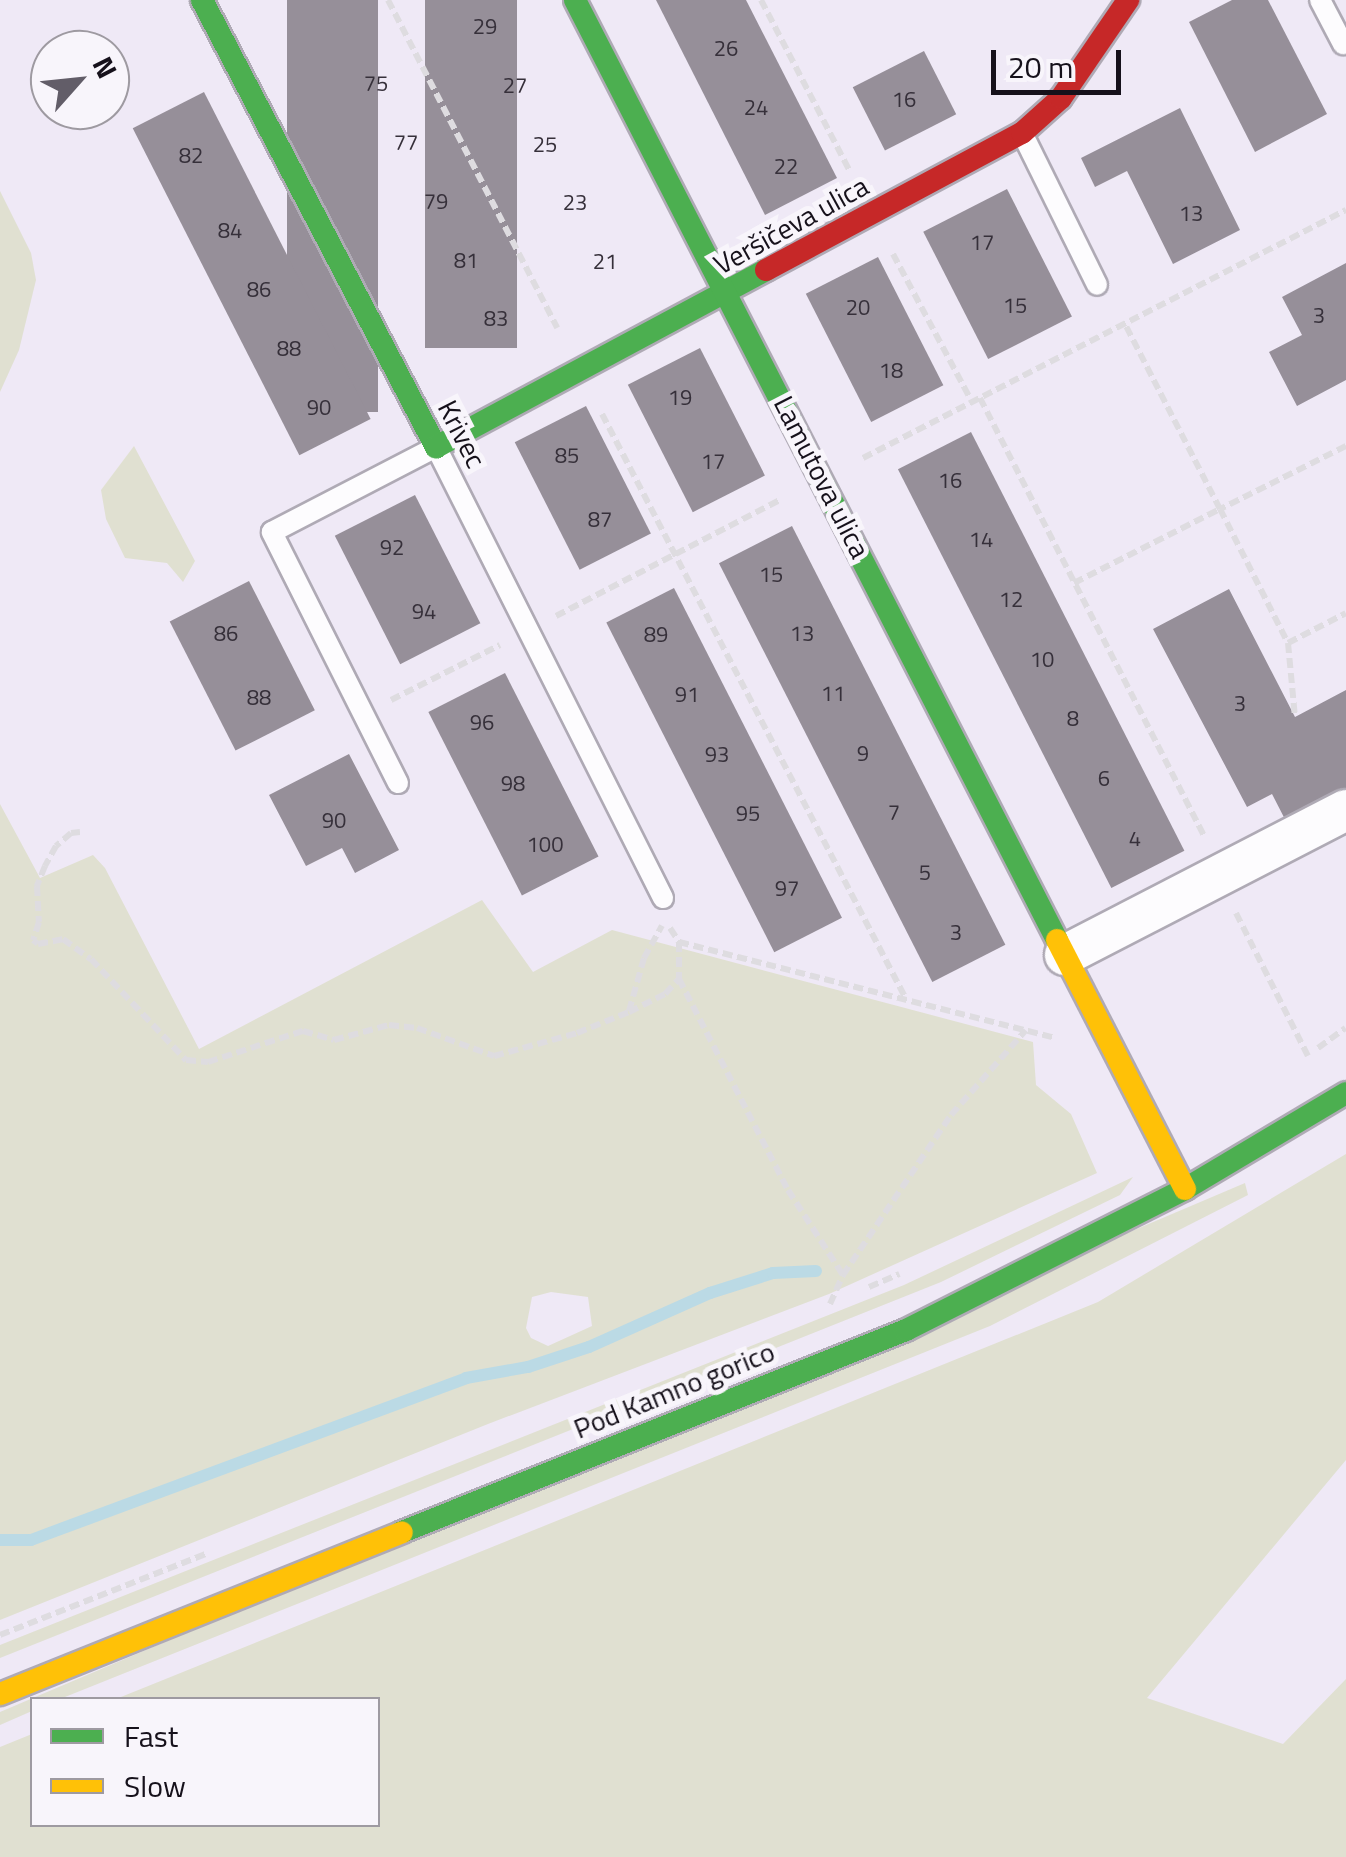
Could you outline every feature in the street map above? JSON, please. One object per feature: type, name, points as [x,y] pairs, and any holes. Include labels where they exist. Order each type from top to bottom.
[{"type":"street","name":"Krivec","points":[[202,0],[436,447]]},
{"type":"street","name":"Lamutova ulica","points":[[576,0],[1185,1189]]},
{"type":"street","name":"Veršičeva ulica","points":[[436,447],[728,294],[1022,133],[1061,98],[1128,0]]},
{"type":"street","points":[[1065,954],[1346,810]]},
{"type":"street","name":"Pod Kamno gorico","points":[[0,1694],[906,1330],[1185,1189],[1346,1093]]},
{"type":"lane","points":[[1320,0],[1343,44]]},
{"type":"lane","points":[[1022,133],[1097,286]]},
{"type":"lane","points":[[398,783],[272,532],[436,447]]},
{"type":"lane","name":"Krivec","points":[[436,447],[662,898]]},
{"type":"path","points":[[388,0],[906,999]]},
{"type":"path","points":[[1125,324],[1288,643],[1296,717]]},
{"type":"path","points":[[980,398],[1225,875],[1230,901],[1308,1056]]},
{"type":"path","points":[[1074,583],[1346,446]]},
{"type":"path","points":[[1288,643],[1346,613]]},
{"type":"path","points":[[80,832],[71,833],[56,846],[45,866],[37,886],[34,940],[38,944],[62,939],[90,959],[186,1060],[208,1062],[304,1032],[334,1040],[389,1024],[418,1028],[494,1056],[577,1033],[629,1012],[665,994],[679,980]]},
{"type":"path","points":[[662,898],[666,922],[678,942],[679,980],[788,1190],[843,1274]]},
{"type":"path","points":[[629,1012],[644,958],[666,922]]},
{"type":"path","points":[[678,942],[1115,1053]]},
{"type":"path","points":[[830,1304],[843,1274],[950,1115],[1026,1030]]},
{"type":"path","points":[[853,1294],[904,1272]]},
{"type":"path","points":[[814,1311],[842,1300]]},
{"type":"path","points":[[0,1635],[221,1548]]},
{"type":"shaded area","points":[[0,191],[31,253],[36,280],[19,350],[0,392]]},
{"type":"shaded area","points":[[134,446],[195,561],[183,582],[167,563],[125,558],[106,519],[101,490]]},
{"type":"shaded area","points":[[0,804],[40,878],[93,855],[105,868],[199,1049],[482,900],[533,972],[612,930],[1033,1042],[1036,1085],[1071,1114],[1097,1173],[829,1294],[488,1424],[0,1620]],"holes":[[[551,1292],[588,1297],[592,1326],[548,1346],[531,1338],[526,1328],[532,1297]]]},
{"type":"shaded area","points":[[1346,1154],[1346,1460],[1147,1698],[1283,1744],[1346,1679],[1346,1857],[0,1857],[0,1747],[30,1735],[30,1827],[380,1827],[380,1697],[121,1697],[1098,1302]]},
{"type":"shaded area","points":[[1133,1177],[1120,1195],[941,1282],[0,1658],[0,1645],[904,1285]]},
{"type":"shaded area","points":[[1245,1183],[1248,1195],[990,1326],[65,1697],[35,1697]]},
{"type":"shaded area","points":[[30,1699],[30,1712],[0,1725],[0,1712]]},
{"type":"building","points":[[287,0],[378,0],[378,412],[287,412]]},
{"type":"building","points":[[425,0],[517,0],[517,348],[425,348]]},
{"type":"building","points":[[656,0],[746,0],[837,178],[765,215]]},
{"type":"building","points":[[1232,0],[1268,0],[1327,114],[1255,152],[1189,22]]},
{"type":"building","points":[[924,51],[956,114],[885,151],[853,87]]},
{"type":"building","points":[[204,92],[371,419],[299,455],[133,128]]},
{"type":"building","points":[[1180,108],[1240,230],[1173,264],[1127,171],[1095,187],[1081,158]]},
{"type":"building","points":[[1007,189],[1072,316],[988,359],[923,232]]},
{"type":"building","points":[[878,257],[943,385],[871,422],[806,294]]},
{"type":"building","points":[[1346,263],[1346,380],[1297,406],[1269,352],[1302,335],[1282,297]]},
{"type":"building","points":[[700,348],[765,475],[693,512],[628,385]]},
{"type":"building","points":[[586,406],[651,533],[580,570],[515,442]]},
{"type":"building","points":[[971,432],[1184,851],[1111,888],[898,469]]},
{"type":"building","points":[[415,495],[480,623],[400,664],[335,536]]},
{"type":"building","points":[[792,526],[1005,945],[932,982],[719,563]]},
{"type":"building","points":[[249,581],[315,710],[236,751],[170,621]]},
{"type":"building","points":[[674,588],[842,918],[774,952],[606,623]]},
{"type":"building","points":[[1229,589],[1295,717],[1346,690],[1346,802],[1291,831],[1272,794],[1247,807],[1153,629]]},
{"type":"building","points":[[505,673],[599,857],[522,896],[428,712]]},
{"type":"building","points":[[349,754],[399,850],[355,873],[342,848],[306,866],[269,795]]},
{"type":"waterway","points":[[0,1540],[31,1540],[466,1378],[528,1367],[589,1347],[710,1293],[773,1273],[816,1271]]},
{"type":"traffic: fast","points":[[202,0],[436,447],[766,270]]},
{"type":"traffic: fast","points":[[575,0],[1057,940]]},
{"type":"traffic: fast","points":[[402,1532],[906,1330],[1185,1189],[1346,1093]]},
{"type":"traffic: slow","points":[[1057,940],[1185,1189]]},
{"type":"traffic: slow","points":[[0,1694],[402,1532]]},
{"type":"traffic: jam","points":[[766,270],[1022,133],[1061,98],[1128,0]]}]
